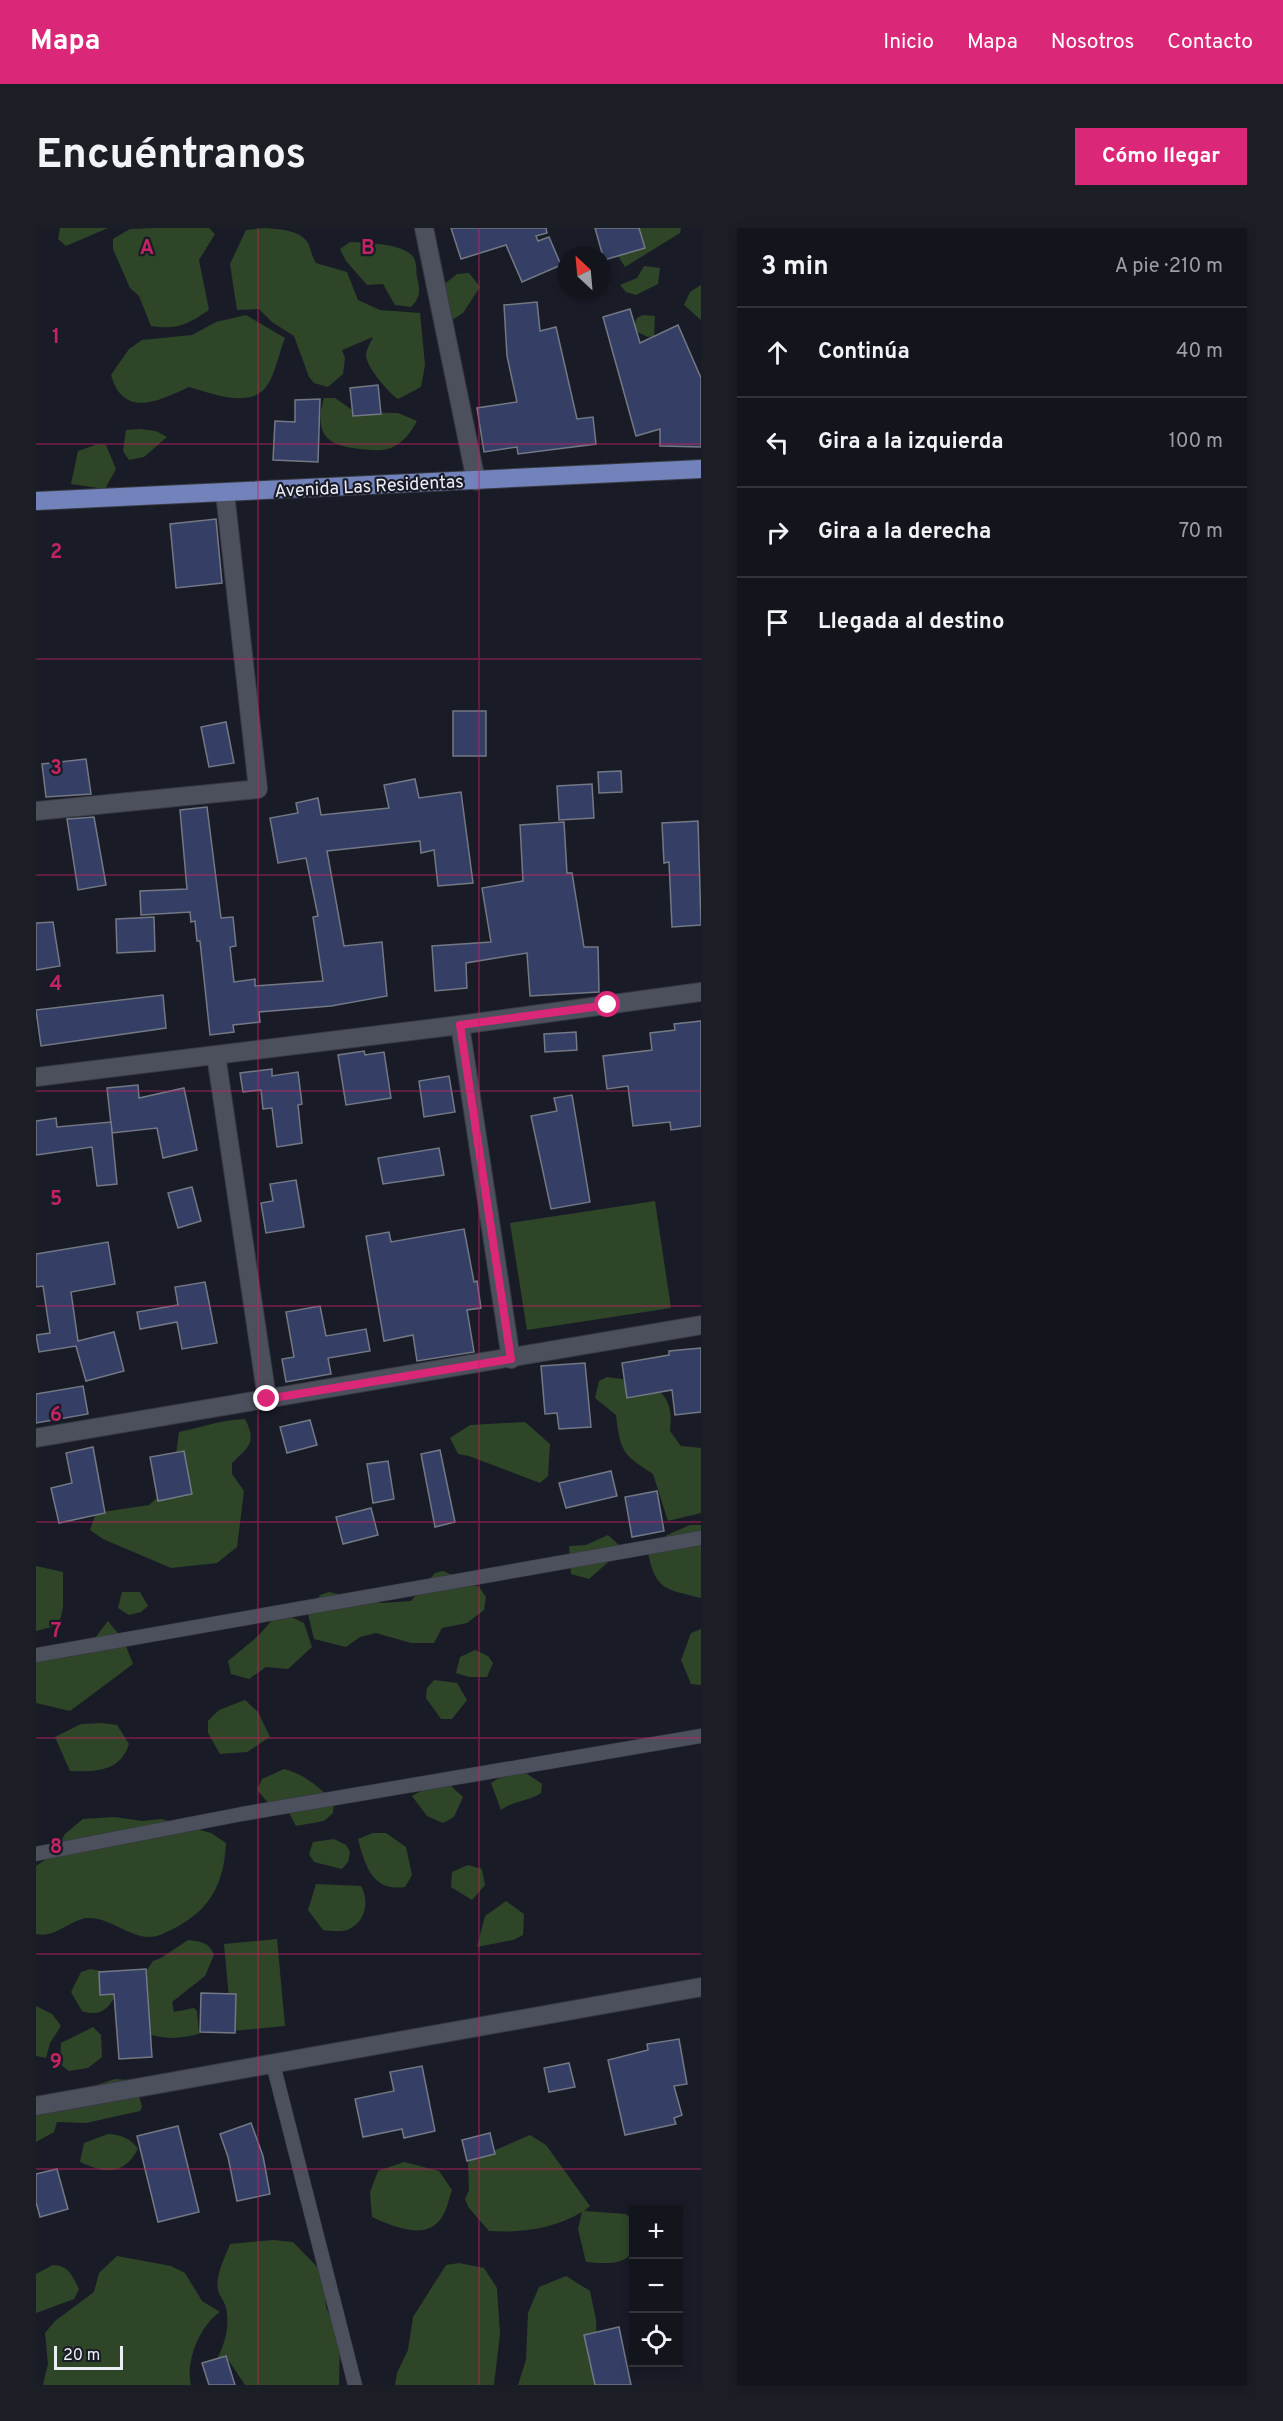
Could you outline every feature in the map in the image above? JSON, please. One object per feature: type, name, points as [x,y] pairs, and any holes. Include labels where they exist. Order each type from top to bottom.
[{"type":"main road","name":"Avenida Las Residentas","points":[[36,501],[701,469]]},
{"type":"street","points":[[424,228],[476,481]]},
{"type":"street","points":[[36,811],[258,789],[225,492]]},
{"type":"street","points":[[36,1077],[460,1025],[701,992]]},
{"type":"street","points":[[460,1025],[511,1359]]},
{"type":"street","points":[[216,1056],[267,1399]]},
{"type":"street","points":[[36,1438],[701,1325]]},
{"type":"street","points":[[36,2106],[701,1987]]},
{"type":"lane","points":[[36,1655],[701,1538]]},
{"type":"lane","points":[[36,1854],[242,1814],[701,1736]]},
{"type":"lane","points":[[273,2064],[355,2385]]},
{"type":"green space","points":[[60,228],[108,228],[66,246],[58,239]]},
{"type":"green space","points":[[209,228],[215,234],[199,260],[209,310],[175,327],[151,326],[139,296],[130,288],[113,249],[113,239],[130,229]]},
{"type":"green space","points":[[265,228],[290,231],[301,236],[309,245],[316,263],[347,272],[358,300],[380,310],[420,313],[425,365],[421,387],[398,399],[389,391],[374,373],[367,360],[366,353],[373,337],[342,350],[345,358],[343,374],[328,387],[314,383],[309,377],[294,336],[272,322],[259,309],[237,310],[230,264],[246,230]]},
{"type":"green space","points":[[633,228],[681,228],[680,233],[625,267],[613,248]]},
{"type":"green space","points":[[350,242],[402,249],[414,258],[419,293],[411,307],[395,305],[383,284],[367,285],[346,261],[340,249]]},
{"type":"green space","points":[[644,266],[660,268],[658,284],[636,295],[626,292],[620,285],[637,278]]},
{"type":"green space","points":[[469,273],[480,287],[463,313],[452,320],[445,313],[437,290],[457,274]]},
{"type":"green space","points":[[701,285],[701,320],[684,305],[690,292]]},
{"type":"green space","points":[[246,315],[285,338],[272,377],[259,394],[229,398],[189,387],[155,401],[144,403],[125,398],[117,389],[111,375],[129,349],[142,340],[192,335],[216,322]]},
{"type":"green space","points":[[643,315],[655,316],[654,336],[648,337],[633,330],[637,318]]},
{"type":"green space","points":[[324,398],[335,398],[355,412],[398,413],[417,421],[406,438],[388,449],[363,449],[338,445],[325,435],[322,428],[320,420]]},
{"type":"green space","points":[[126,430],[156,431],[167,437],[144,457],[129,460],[123,451]]},
{"type":"green space","points":[[98,444],[106,445],[116,469],[105,489],[71,484],[78,451]]},
{"type":"green space","points":[[655,1201],[671,1308],[527,1330],[510,1223]]},
{"type":"green space","points":[[607,1377],[633,1381],[655,1388],[668,1403],[671,1415],[670,1431],[681,1446],[701,1448],[701,1513],[668,1521],[653,1474],[635,1462],[625,1451],[619,1437],[616,1415],[595,1398],[599,1381]]},
{"type":"green space","points":[[245,1419],[251,1439],[247,1448],[232,1463],[232,1474],[244,1491],[237,1547],[217,1563],[171,1568],[103,1539],[90,1530],[96,1513],[149,1505],[172,1484],[179,1432],[219,1422]]},
{"type":"green space","points":[[525,1422],[550,1444],[548,1476],[540,1483],[458,1454],[450,1438],[470,1425]]},
{"type":"green space","points":[[690,1525],[701,1525],[701,1598],[671,1590],[659,1582],[648,1553],[667,1535]]},
{"type":"green space","points":[[608,1535],[623,1549],[589,1579],[571,1574],[569,1546],[586,1545]]},
{"type":"green space","points":[[36,1566],[63,1572],[63,1607],[59,1625],[36,1631]]},
{"type":"green space","points":[[443,1571],[479,1587],[486,1597],[484,1610],[467,1623],[442,1628],[434,1643],[411,1643],[376,1633],[360,1637],[346,1647],[314,1639],[308,1614],[320,1595],[329,1592],[382,1603],[411,1601],[435,1573]]},
{"type":"green space","points":[[122,1592],[140,1592],[148,1606],[141,1612],[129,1615],[118,1608]]},
{"type":"green space","points":[[285,1614],[304,1623],[312,1647],[288,1669],[266,1667],[249,1679],[231,1674],[228,1661],[258,1636],[274,1618]]},
{"type":"green space","points":[[108,1621],[124,1641],[133,1664],[70,1711],[36,1703],[36,1652],[40,1651],[53,1656],[73,1656],[87,1647]]},
{"type":"green space","points":[[701,1629],[701,1685],[691,1684],[681,1660],[691,1633]]},
{"type":"green space","points":[[475,1650],[488,1656],[493,1663],[487,1677],[469,1677],[456,1673],[460,1657]]},
{"type":"green space","points":[[434,1680],[457,1683],[467,1700],[452,1719],[441,1719],[426,1698],[427,1688]]},
{"type":"green space","points":[[245,1700],[258,1712],[270,1737],[247,1752],[220,1754],[208,1733],[208,1721],[219,1710]]},
{"type":"green space","points":[[81,1724],[117,1725],[129,1744],[125,1753],[120,1760],[106,1768],[70,1771],[55,1737]]},
{"type":"green space","points":[[284,1769],[305,1778],[323,1792],[334,1803],[333,1813],[324,1821],[296,1826],[288,1811],[270,1805],[257,1790],[262,1779]]},
{"type":"green space","points":[[510,1771],[526,1773],[542,1784],[541,1793],[501,1810],[491,1783]]},
{"type":"green space","points":[[450,1785],[463,1797],[454,1817],[443,1823],[427,1816],[412,1796],[428,1787]]},
{"type":"green space","points":[[114,1817],[143,1821],[161,1819],[211,1833],[226,1843],[222,1870],[213,1893],[198,1912],[187,1921],[156,1936],[141,1936],[104,1921],[88,1918],[50,1934],[36,1934],[36,1866],[54,1854],[65,1834],[83,1819]]},
{"type":"green space","points":[[373,1833],[386,1833],[406,1847],[412,1875],[405,1887],[394,1887],[377,1881],[367,1867],[358,1839]]},
{"type":"green space","points":[[334,1839],[346,1845],[350,1852],[348,1862],[342,1869],[314,1862],[309,1854],[313,1842]]},
{"type":"green space","points":[[468,1865],[482,1869],[485,1885],[472,1900],[451,1887],[452,1872]]},
{"type":"green space","points":[[316,1884],[361,1886],[365,1899],[364,1911],[353,1927],[344,1931],[323,1930],[308,1910]]},
{"type":"green space","points":[[506,1901],[524,1914],[523,1935],[513,1940],[477,1947],[485,1916]]},
{"type":"green space","points":[[277,1939],[285,2026],[232,2031],[224,1944]]},
{"type":"green space","points":[[188,1940],[204,1943],[210,1947],[214,1955],[205,1976],[172,2002],[174,2012],[194,2008],[197,2011],[199,2034],[171,2038],[144,2032],[143,1976],[153,1961]]},
{"type":"green space","points":[[90,1969],[106,1972],[119,1989],[109,2005],[101,2012],[82,2011],[71,1992],[81,1972]]},
{"type":"green space","points":[[36,2006],[52,2014],[61,2026],[50,2043],[46,2058],[36,2056]]},
{"type":"green space","points":[[93,2027],[101,2035],[102,2057],[88,2068],[69,2071],[60,2064],[61,2043]]},
{"type":"green space","points":[[115,2079],[128,2080],[136,2085],[142,2107],[140,2111],[86,2123],[57,2122],[54,2132],[36,2142],[36,2097],[75,2092]]},
{"type":"green space","points":[[108,2134],[125,2138],[138,2149],[126,2164],[112,2170],[105,2170],[80,2162],[84,2143]]},
{"type":"green space","points":[[530,2135],[546,2145],[590,2206],[584,2211],[626,2214],[629,2217],[629,2256],[613,2263],[586,2262],[578,2229],[582,2212],[537,2229],[489,2231],[469,2208],[465,2199],[469,2190],[468,2162]]},
{"type":"green space","points":[[404,2162],[439,2171],[452,2190],[442,2217],[436,2225],[428,2229],[399,2228],[372,2217],[370,2192],[378,2171]]},
{"type":"green space","points":[[273,2240],[293,2242],[325,2275],[326,2307],[340,2336],[339,2385],[245,2385],[225,2355],[217,2359],[227,2328],[227,2315],[217,2284],[230,2244]]},
{"type":"green space","points":[[117,2256],[171,2266],[185,2273],[202,2301],[220,2312],[200,2335],[192,2355],[191,2385],[43,2385],[48,2364],[45,2333],[55,2321],[94,2292],[99,2273]]},
{"type":"green space","points":[[459,2263],[484,2268],[497,2288],[500,2334],[494,2385],[395,2385],[397,2373],[408,2350],[413,2317],[446,2265]]},
{"type":"green space","points":[[53,2265],[66,2269],[79,2289],[74,2299],[36,2313],[36,2274]]},
{"type":"green space","points":[[566,2276],[590,2291],[596,2320],[597,2353],[609,2385],[518,2385],[526,2360],[528,2313],[539,2287]]},
{"type":"building","points":[[451,228],[546,228],[547,233],[536,236],[538,241],[549,237],[557,256],[557,267],[522,282],[506,245],[461,259]]},
{"type":"building","points":[[595,228],[639,228],[645,248],[611,258],[611,246],[600,246]]},
{"type":"building","points":[[537,302],[540,331],[556,327],[577,419],[593,417],[596,444],[518,454],[517,447],[484,452],[477,408],[517,402],[507,356],[504,305]]},
{"type":"building","points":[[630,309],[640,343],[678,325],[701,378],[701,447],[660,446],[660,429],[636,436],[603,317]]},
{"type":"building","points":[[378,385],[381,414],[353,416],[350,388]]},
{"type":"building","points":[[320,399],[318,462],[273,460],[275,421],[295,422],[295,400]]},
{"type":"building","points":[[216,519],[222,583],[176,588],[170,524]]},
{"type":"building","points":[[453,711],[486,711],[486,756],[453,756]]},
{"type":"building","points":[[226,722],[234,763],[209,767],[201,727]]},
{"type":"building","points":[[86,759],[91,794],[46,797],[42,764]]},
{"type":"building","points":[[621,771],[622,792],[599,793],[598,772]]},
{"type":"building","points":[[415,779],[419,798],[461,792],[473,883],[438,886],[434,850],[421,853],[420,841],[327,851],[344,946],[382,942],[387,996],[331,1006],[259,1012],[260,1022],[233,1025],[234,1032],[210,1035],[200,941],[197,941],[195,921],[191,922],[190,912],[141,915],[140,891],[187,889],[180,810],[207,807],[221,918],[233,917],[236,946],[230,947],[234,982],[255,979],[255,986],[323,981],[313,917],[318,916],[306,858],[278,863],[270,818],[298,813],[296,803],[318,798],[321,815],[389,808],[384,785]]},
{"type":"building","points":[[592,784],[594,818],[559,820],[557,786]]},
{"type":"building","points":[[94,817],[106,885],[78,890],[67,819]]},
{"type":"building","points":[[698,821],[701,925],[672,927],[669,862],[664,863],[662,823]]},
{"type":"building","points":[[564,822],[567,873],[572,873],[584,947],[598,947],[599,992],[530,996],[527,953],[466,963],[467,988],[435,991],[432,946],[491,942],[482,888],[523,881],[520,825]]},
{"type":"building","points":[[154,917],[155,951],[117,953],[116,919]]},
{"type":"building","points":[[53,922],[60,966],[36,970],[36,923]]},
{"type":"building","points":[[163,995],[166,1028],[41,1046],[36,1010]]},
{"type":"building","points":[[701,1021],[701,1126],[671,1130],[670,1122],[633,1126],[628,1086],[607,1089],[603,1056],[652,1050],[650,1033],[675,1030],[674,1024]]},
{"type":"building","points":[[576,1032],[577,1050],[545,1052],[544,1034]]},
{"type":"building","points":[[364,1051],[365,1055],[384,1052],[391,1098],[346,1105],[338,1055]]},
{"type":"building","points":[[272,1069],[272,1076],[298,1072],[302,1104],[298,1105],[302,1143],[277,1147],[272,1108],[263,1109],[261,1090],[243,1092],[240,1073]]},
{"type":"building","points":[[449,1076],[455,1112],[424,1117],[419,1081]]},
{"type":"building","points":[[138,1085],[139,1098],[184,1088],[197,1150],[163,1158],[157,1128],[112,1133],[107,1088]]},
{"type":"building","points":[[572,1095],[590,1202],[551,1209],[531,1116],[557,1111],[554,1098]]},
{"type":"building","points":[[56,1118],[57,1127],[111,1122],[117,1184],[97,1186],[92,1147],[36,1155],[36,1121]]},
{"type":"building","points":[[439,1148],[444,1175],[383,1184],[378,1158]]},
{"type":"building","points":[[296,1180],[304,1227],[266,1233],[261,1203],[273,1201],[270,1184]]},
{"type":"building","points":[[192,1187],[201,1221],[178,1228],[168,1193]]},
{"type":"building","points":[[464,1229],[481,1308],[467,1310],[474,1352],[417,1361],[413,1335],[384,1341],[366,1236],[389,1232],[391,1242]]},
{"type":"building","points":[[108,1242],[115,1284],[71,1292],[78,1341],[114,1332],[124,1371],[86,1381],[76,1346],[39,1352],[36,1335],[50,1333],[43,1286],[36,1287],[36,1254]]},
{"type":"building","points":[[205,1282],[217,1343],[182,1349],[177,1322],[140,1329],[137,1312],[178,1305],[175,1287]]},
{"type":"building","points":[[320,1306],[326,1336],[366,1329],[370,1351],[328,1358],[331,1374],[286,1382],[282,1359],[294,1357],[286,1312]]},
{"type":"building","points":[[701,1348],[701,1412],[675,1415],[672,1390],[627,1398],[622,1363],[669,1355],[669,1351]]},
{"type":"building","points":[[585,1363],[591,1427],[559,1429],[557,1413],[545,1414],[541,1366]]},
{"type":"building","points":[[83,1386],[88,1414],[36,1423],[36,1394]]},
{"type":"building","points":[[310,1420],[317,1445],[287,1453],[280,1427]]},
{"type":"building","points":[[93,1447],[105,1513],[59,1523],[51,1488],[72,1483],[66,1453]]},
{"type":"building","points":[[440,1450],[455,1522],[435,1527],[421,1454]]},
{"type":"building","points":[[184,1451],[192,1494],[158,1501],[150,1457]]},
{"type":"building","points":[[388,1461],[394,1499],[373,1503],[367,1464]]},
{"type":"building","points":[[611,1471],[617,1496],[566,1508],[559,1483]]},
{"type":"building","points":[[657,1491],[664,1531],[632,1537],[625,1497]]},
{"type":"building","points":[[371,1508],[378,1535],[343,1544],[336,1517]]},
{"type":"building","points":[[146,1969],[152,2057],[119,2059],[114,1994],[100,1995],[99,1972]]},
{"type":"building","points":[[201,1993],[236,1994],[235,2033],[200,2032]]},
{"type":"building","points":[[679,2039],[687,2084],[674,2086],[682,2115],[674,2118],[676,2124],[625,2135],[608,2060],[648,2050],[647,2044]]},
{"type":"building","points":[[569,2063],[575,2087],[549,2092],[544,2068]]},
{"type":"building","points":[[422,2066],[435,2131],[404,2138],[402,2129],[363,2137],[355,2099],[394,2091],[390,2072]]},
{"type":"building","points":[[251,2123],[263,2156],[270,2194],[237,2201],[228,2157],[220,2134]]},
{"type":"building","points":[[178,2126],[199,2212],[158,2222],[137,2136]]},
{"type":"building","points":[[490,2133],[495,2154],[467,2161],[462,2140]]},
{"type":"building","points":[[57,2169],[68,2209],[40,2217],[36,2202],[36,2174]]},
{"type":"building","points":[[619,2327],[631,2385],[595,2385],[584,2335]]},
{"type":"building","points":[[226,2356],[235,2385],[209,2385],[202,2363]]},
{"type":"route","points":[[267,1399],[511,1359],[460,1025],[608,1005]]}]
